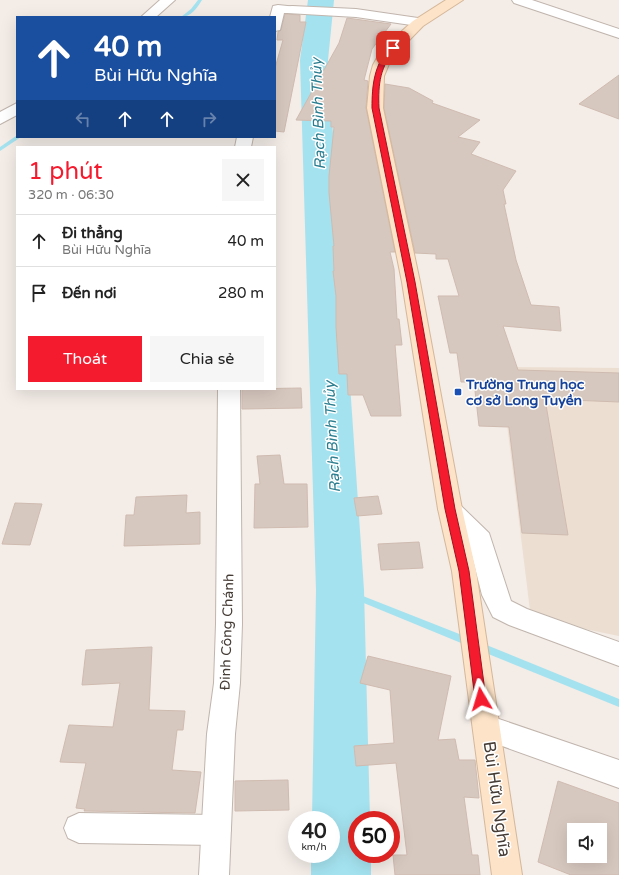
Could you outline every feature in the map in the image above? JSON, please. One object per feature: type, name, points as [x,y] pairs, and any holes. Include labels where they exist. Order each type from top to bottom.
[{"type":"main road","points":[[450,509],[411,282],[376,108],[375,90],[380,66],[386,56],[418,22],[456,0]]},
{"type":"main road","name":"Bùi Hữu Nghĩa","points":[[450,509],[464,571],[507,875]]},
{"type":"street","points":[[149,16],[168,0]]},
{"type":"street","points":[[519,0],[619,34]]},
{"type":"street","points":[[276,24],[283,6],[418,22]]},
{"type":"street","points":[[0,119],[16,109]]},
{"type":"street","name":"Đinh Công Chánh","points":[[214,875],[221,734],[227,683],[230,624],[229,390]]},
{"type":"street","points":[[450,509],[480,540],[495,595],[502,609],[518,618],[619,654]]},
{"type":"street","points":[[487,728],[619,774]]},
{"type":"street","points":[[78,828],[216,830]]},
{"type":"shaded area","points":[[500,367],[619,368],[619,636],[531,618]]},
{"type":"building","points":[[285,14],[300,15],[300,22],[306,22],[284,132],[276,131],[276,64],[283,40],[277,40],[278,32],[281,30]]},
{"type":"building","points":[[347,18],[391,24],[372,49],[364,80],[368,81],[366,108],[395,252],[390,252],[394,269],[397,319],[399,319],[402,345],[395,345],[401,416],[371,416],[363,395],[348,395],[347,374],[339,374],[336,296],[333,271],[334,246],[329,193],[329,176],[334,127],[331,127],[331,121],[296,120],[339,43]]},
{"type":"building","points":[[619,75],[619,119],[579,104]]},
{"type":"building","points":[[385,84],[409,88],[433,101],[432,103],[480,120],[458,137],[480,142],[471,154],[516,171],[503,190],[506,204],[504,204],[516,260],[531,305],[559,307],[561,331],[503,326],[518,370],[619,373],[619,402],[545,399],[568,535],[522,533],[509,427],[479,426],[474,382],[461,382],[457,353],[450,353],[438,296],[459,296],[448,259],[436,259],[436,254],[415,253],[384,108]]},
{"type":"building","points":[[276,388],[301,388],[302,408],[242,409],[242,390],[276,390]]},
{"type":"building","points":[[280,455],[284,484],[307,484],[308,527],[254,528],[255,484],[260,484],[257,456]]},
{"type":"building","points":[[187,495],[186,513],[200,512],[200,544],[124,546],[126,515],[134,515],[136,497]]},
{"type":"building","points":[[378,496],[382,514],[357,516],[354,498]]},
{"type":"building","points":[[15,503],[42,504],[30,545],[2,544]]},
{"type":"building","points":[[419,542],[423,568],[381,570],[378,544]]},
{"type":"building","points":[[152,647],[149,710],[185,711],[183,730],[177,730],[172,770],[201,772],[195,813],[84,811],[85,809],[76,808],[86,763],[60,762],[69,725],[113,727],[120,683],[82,685],[86,650]]},
{"type":"building","points":[[368,656],[451,676],[438,740],[455,739],[459,760],[475,760],[479,798],[464,797],[472,855],[478,855],[480,875],[395,875],[394,863],[400,863],[400,855],[407,855],[396,763],[356,766],[354,746],[394,743],[390,690],[360,683]]},
{"type":"building","points":[[288,780],[289,810],[235,811],[235,781]]},
{"type":"building","points":[[558,781],[619,803],[619,875],[571,875],[538,862]]},
{"type":"waterway","points":[[184,16],[193,10],[200,0]]},
{"type":"waterway","name":"Rạch Bình Thủy","points":[[321,0],[314,60],[340,590],[341,875]]},
{"type":"waterway","points":[[0,149],[16,138]]},
{"type":"waterway","points":[[340,590],[469,642]]},
{"type":"waterway","points":[[479,646],[619,703]]},
{"type":"place","name":"Trường Trung học cơ sở Long Tuyền","points":[[458,392]]},
{"type":"route","points":[[393,48],[380,66],[375,90],[376,108],[411,282],[450,509],[464,571],[481,699]]}]
